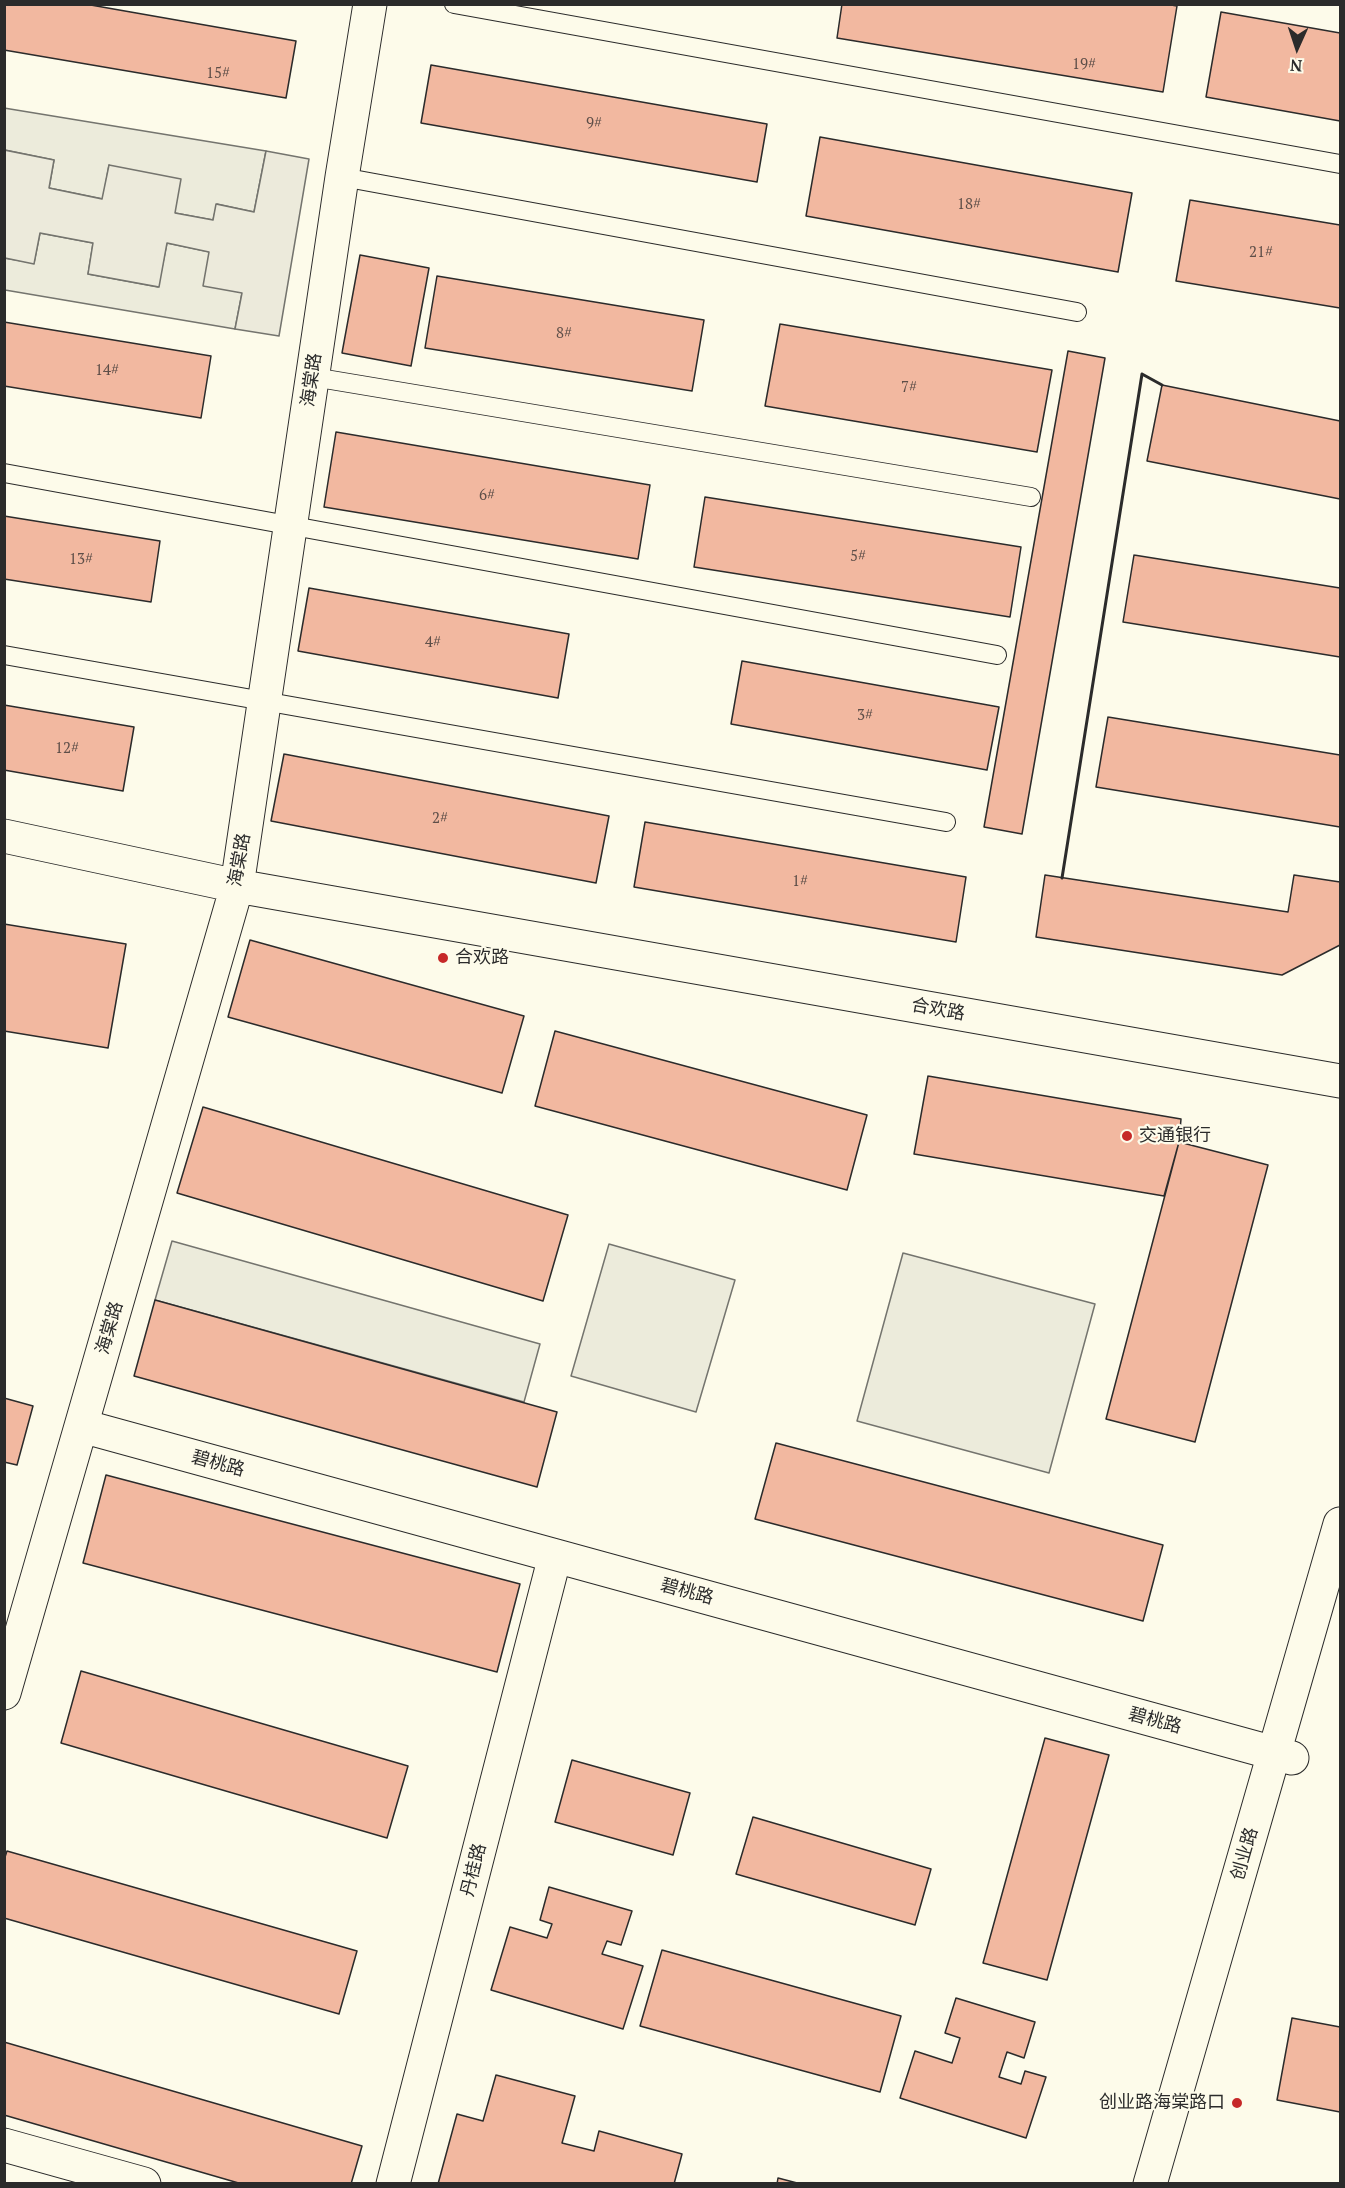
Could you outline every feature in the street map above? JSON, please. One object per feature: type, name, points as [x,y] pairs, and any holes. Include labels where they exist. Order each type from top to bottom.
[{"type":"street","name":"海棠路","points":[[4,1693],[237,886],[342,177],[370,4]]},
{"type":"street","name":"合欢路","points":[[4,836],[237,886],[1341,1082]]},
{"type":"street","name":"碧桃路","points":[[82,1426],[1283,1756]]},
{"type":"street","name":"创业路","points":[[1170,2184],[1283,1756],[1341,1524]]},
{"type":"street","name":"丹桂路","points":[[393,2184],[555,1556]]},
{"type":"street","name":"创业路","points":[[1150,2184],[1283,1756],[1341,1593]]},
{"type":"street","points":[[4,2145],[144,2184]]},
{"type":"lane","points":[[454,4],[1341,164]]},
{"type":"lane","points":[[342,177],[1077,312]]},
{"type":"lane","points":[[312,377],[1031,498]]},
{"type":"lane","points":[[4,473],[997,655]]},
{"type":"lane","points":[[4,655],[946,822]]},
{"type":"shaded area","points":[[4,108],[266,151],[254,212],[217,204],[213,220],[175,213],[109,165],[103,199],[49,188],[54,160],[5,150]]},
{"type":"shaded area","points":[[4,150],[54,160],[49,188],[102,199],[109,165],[181,179],[175,213],[213,220],[216,204],[254,212],[266,151],[309,159],[279,336],[235,329],[242,293],[203,286],[209,252],[167,243],[159,287],[88,274],[93,243],[40,233],[34,264],[5,258]]},
{"type":"shaded area","points":[[40,233],[93,243],[88,274],[158,287],[167,243],[210,252],[242,293],[235,329],[5,290],[4,258],[34,263]]},
{"type":"shaded area","points":[[172,1241],[540,1344],[524,1402],[155,1300]]},
{"type":"shaded area","points":[[609,1244],[735,1280],[696,1412],[571,1376]]},
{"type":"shaded area","points":[[903,1253],[1095,1304],[1049,1473],[857,1421]]},
{"type":"building","points":[[4,4],[85,4],[296,41],[286,98],[4,50]]},
{"type":"building","points":[[842,4],[1165,4],[1177,6],[1163,92],[837,38]]},
{"type":"building","points":[[1221,12],[1340,33],[1340,121],[1206,97]]},
{"type":"building","points":[[431,65],[767,124],[757,182],[421,123]]},
{"type":"building","points":[[820,137],[1132,193],[1118,272],[806,216]]},
{"type":"building","points":[[1190,200],[1340,225],[1340,308],[1176,281]]},
{"type":"building","points":[[360,255],[429,268],[411,366],[342,353]]},
{"type":"building","points":[[437,276],[704,320],[692,391],[425,348]]},
{"type":"building","points":[[4,322],[211,356],[201,418],[4,386]]},
{"type":"building","points":[[780,324],[1052,370],[1037,452],[765,406]]},
{"type":"building","points":[[1068,351],[1105,358],[1022,834],[984,827]]},
{"type":"building","points":[[1162,385],[1340,421],[1340,499],[1147,461]]},
{"type":"building","points":[[336,432],[650,485],[638,559],[324,507]]},
{"type":"building","points":[[705,497],[1021,547],[1010,617],[694,567]]},
{"type":"building","points":[[4,516],[160,541],[151,602],[4,579]]},
{"type":"building","points":[[1134,555],[1340,588],[1340,657],[1123,622]]},
{"type":"building","points":[[309,588],[569,634],[558,698],[298,651]]},
{"type":"building","points":[[742,661],[999,707],[987,770],[731,724]]},
{"type":"building","points":[[4,705],[134,727],[123,791],[4,770]]},
{"type":"building","points":[[1108,717],[1340,755],[1340,827],[1096,787]]},
{"type":"building","points":[[284,754],[609,816],[596,883],[271,821]]},
{"type":"building","points":[[645,822],[966,877],[956,942],[634,887]]},
{"type":"building","points":[[1045,875],[1288,912],[1294,875],[1340,882],[1340,945],[1282,975],[1036,937]]},
{"type":"building","points":[[4,924],[126,944],[108,1048],[4,1031]]},
{"type":"building","points":[[250,940],[524,1016],[502,1093],[228,1017]]},
{"type":"building","points":[[555,1031],[867,1115],[847,1190],[535,1106]]},
{"type":"building","points":[[928,1076],[1181,1119],[1179,1142],[1164,1196],[914,1154]]},
{"type":"building","points":[[203,1107],[568,1215],[543,1301],[177,1193]]},
{"type":"building","points":[[1179,1142],[1268,1165],[1195,1442],[1106,1419]]},
{"type":"building","points":[[155,1300],[557,1412],[537,1487],[134,1376]]},
{"type":"building","points":[[4,1398],[33,1406],[17,1465],[4,1462]]},
{"type":"building","points":[[776,1443],[1163,1545],[1143,1621],[755,1519]]},
{"type":"building","points":[[106,1475],[520,1584],[497,1672],[83,1563]]},
{"type":"building","points":[[81,1671],[408,1766],[387,1838],[61,1743]]},
{"type":"building","points":[[1045,1738],[1109,1755],[1047,1980],[983,1963]]},
{"type":"building","points":[[572,1760],[690,1793],[673,1855],[555,1822]]},
{"type":"building","points":[[753,1817],[931,1869],[915,1925],[736,1874]]},
{"type":"building","points":[[7,1851],[357,1951],[339,2014],[4,1918],[4,1860]]},
{"type":"building","points":[[549,1887],[632,1911],[621,1945],[607,1941],[602,1954],[643,1966],[623,2029],[491,1990],[510,1927],[547,1938],[552,1924],[540,1920]]},
{"type":"building","points":[[662,1950],[901,2016],[880,2092],[640,2026]]},
{"type":"building","points":[[956,1998],[1035,2022],[1024,2058],[1007,2052],[999,2077],[1021,2084],[1025,2071],[1046,2077],[1026,2138],[900,2098],[915,2051],[952,2063],[960,2038],[945,2033]]},
{"type":"building","points":[[1292,2018],[1340,2027],[1340,2112],[1277,2100]]},
{"type":"building","points":[[4,2042],[362,2146],[351,2184],[242,2184],[4,2115]]},
{"type":"building","points":[[496,2075],[575,2096],[562,2143],[594,2151],[599,2131],[682,2154],[674,2184],[438,2184],[457,2114],[483,2121]]},
{"type":"building","points":[[778,2178],[801,2184],[777,2184]]},
{"type":"wall","points":[[1062,878],[1142,374],[1162,385]]},
{"type":"place","name":"合欢路","points":[[443,958]]},
{"type":"place","name":"交通银行","points":[[1127,1136]]},
{"type":"place","name":"创业路海棠路口","points":[[1237,2103]]}]
